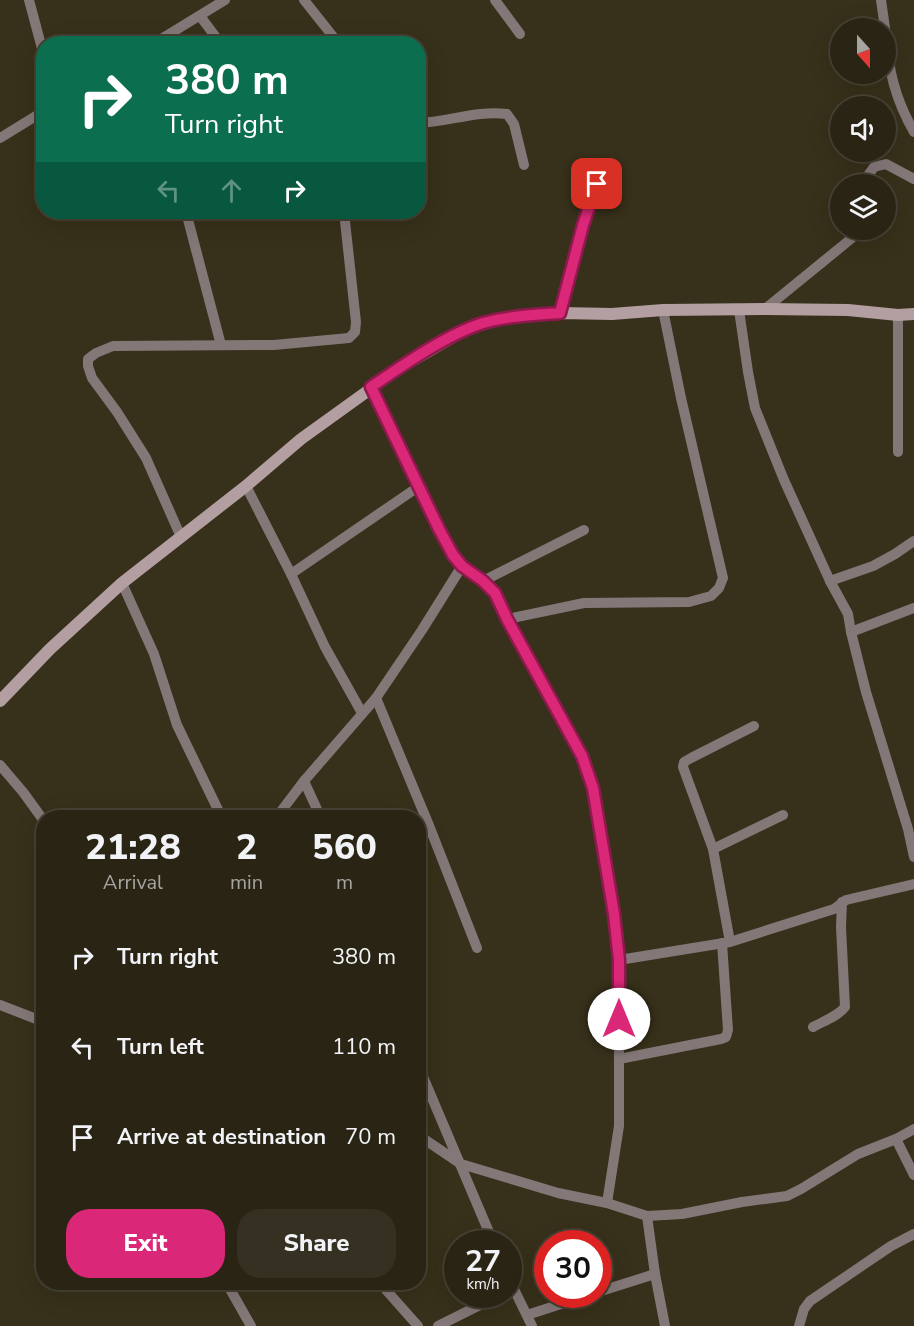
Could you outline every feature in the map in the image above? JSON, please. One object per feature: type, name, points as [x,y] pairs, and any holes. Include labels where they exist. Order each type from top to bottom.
[{"type":"street","points":[[29,0],[39,36]]},
{"type":"street","points":[[166,36],[225,0]]},
{"type":"street","points":[[304,0],[333,36]]},
{"type":"street","points":[[495,0],[520,34]]},
{"type":"street","points":[[881,0],[884,18]]},
{"type":"street","points":[[200,16],[215,36]]},
{"type":"street","points":[[894,84],[914,132]]},
{"type":"street","points":[[426,123],[468,115],[507,114],[514,124],[524,165]]},
{"type":"street","points":[[0,138],[36,116]]},
{"type":"street","points":[[560,313],[583,225],[603,164]]},
{"type":"street","points":[[869,174],[874,167],[886,164],[914,179]]},
{"type":"street","points":[[188,219],[221,345]]},
{"type":"street","points":[[182,537],[147,458],[92,378],[88,359],[113,346],[274,345],[349,338],[355,332],[356,322],[345,219]]},
{"type":"street","points":[[765,309],[850,240]]},
{"type":"street","points":[[0,700],[50,649],[122,583],[246,486],[301,439],[401,367],[465,330],[501,319],[560,313],[612,314],[663,310],[765,309],[914,314]]},
{"type":"street","points":[[507,619],[584,603],[689,602],[711,596],[719,588],[723,578],[663,310]]},
{"type":"street","points":[[739,310],[755,408],[784,480],[830,581],[848,614],[866,692],[911,829],[914,857]]},
{"type":"street","points":[[898,315],[898,452]]},
{"type":"street","points":[[371,387],[453,555],[462,566],[495,593],[582,756],[588,772],[614,914],[619,960],[619,1126],[607,1203]]},
{"type":"street","points":[[246,486],[325,647],[362,713]]},
{"type":"street","points":[[291,574],[418,487]]},
{"type":"street","points":[[483,581],[584,530]]},
{"type":"street","points":[[830,581],[873,566],[914,541]]},
{"type":"street","points":[[282,810],[304,781],[376,698],[462,566]]},
{"type":"street","points":[[122,583],[153,654],[177,725],[218,810]]},
{"type":"street","points":[[851,632],[914,608]]},
{"type":"street","points":[[376,698],[423,810]]},
{"type":"street","points":[[619,1059],[721,1040],[726,1037],[728,1030],[726,943],[712,849],[683,767],[684,762],[754,726]]},
{"type":"street","points":[[0,765],[36,811]]},
{"type":"street","points":[[304,781],[317,810]]},
{"type":"street","points":[[712,849],[783,815]]},
{"type":"street","points":[[426,818],[477,948]]},
{"type":"street","points":[[619,960],[726,943],[834,909],[846,900],[914,884]]},
{"type":"street","points":[[813,1027],[838,1014],[845,1007],[842,902]]},
{"type":"street","points":[[0,1005],[36,1019]]},
{"type":"street","points":[[426,1083],[488,1230]]},
{"type":"street","points":[[426,1140],[461,1164],[558,1194],[607,1203],[647,1216],[682,1214],[787,1196],[858,1154],[914,1129]]},
{"type":"street","points":[[896,1139],[914,1175]]},
{"type":"street","points":[[647,1216],[665,1326]]},
{"type":"street","points":[[799,1326],[804,1309],[810,1301],[891,1246],[914,1234]]},
{"type":"street","points":[[612,1288],[655,1274]]},
{"type":"street","points":[[231,1290],[251,1326]]},
{"type":"street","points":[[386,1290],[418,1326]]},
{"type":"street","points":[[522,1306],[532,1326]]},
{"type":"street","points":[[438,1326],[474,1308]]},
{"type":"street","points":[[528,1315],[549,1308]]},
{"type":"route","points":[[597,184],[583,225],[560,313],[501,319],[465,330],[371,387],[453,555],[462,566],[495,593],[582,756],[593,788],[614,914],[619,960],[619,1019]]}]
